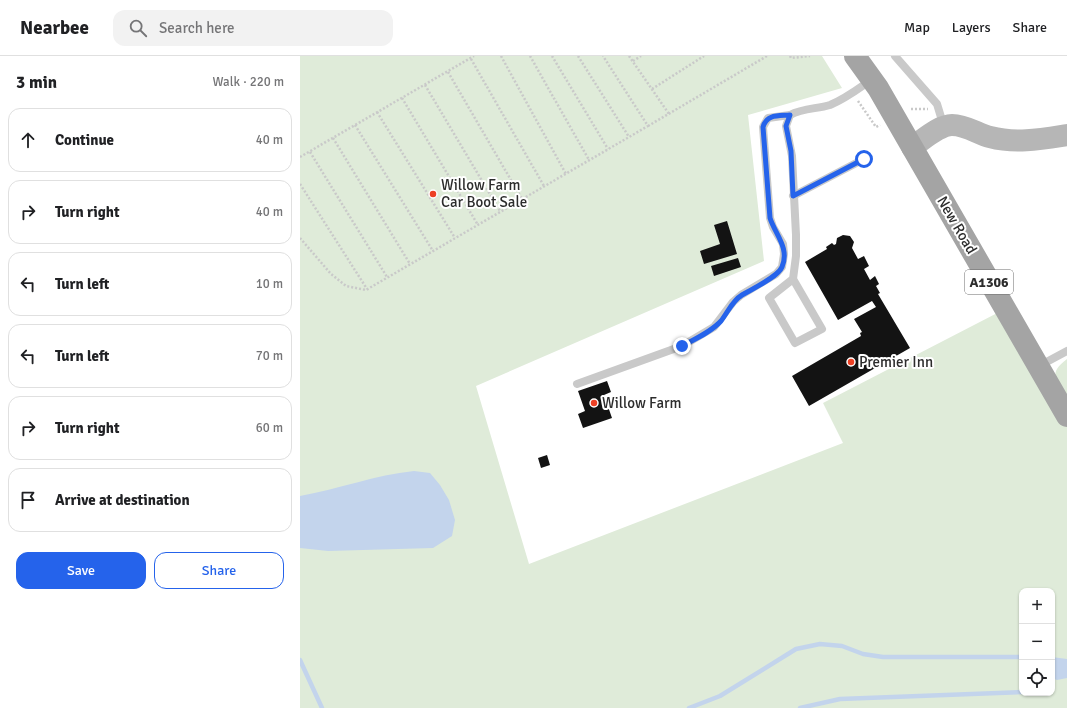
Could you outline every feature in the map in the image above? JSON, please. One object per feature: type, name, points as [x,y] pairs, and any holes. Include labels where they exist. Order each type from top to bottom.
[{"type":"main road","name":"New Road","points":[[855,56],[872,80],[912,147],[1067,416]]},
{"type":"main road","points":[[912,147],[941,118],[952,125],[963,127],[989,137],[1010,141],[1067,135]]},
{"type":"lane","points":[[895,56],[937,104],[941,118]]},
{"type":"lane","points":[[577,384],[682,346],[701,336],[718,324],[733,302],[741,295],[776,274],[782,267],[784,254],[783,244],[773,228],[770,218],[763,127],[768,118],[790,115],[799,111],[830,105],[853,93],[872,80]]},
{"type":"lane","points":[[790,115],[786,126],[791,151],[796,256],[793,279],[822,328],[794,343],[769,298],[793,279]]},
{"type":"lane","points":[[793,196],[864,159]]},
{"type":"lane","points":[[1038,367],[1067,351]]},
{"type":"path","points":[[300,157],[474,56]]},
{"type":"path","points":[[501,56],[566,174]]},
{"type":"path","points":[[530,56],[589,160]]},
{"type":"path","points":[[552,56],[608,149]]},
{"type":"path","points":[[578,56],[629,137]]},
{"type":"path","points":[[603,56],[648,126]]},
{"type":"path","points":[[629,56],[669,114]]},
{"type":"path","points":[[632,61],[641,56]]},
{"type":"path","points":[[652,90],[704,56]]},
{"type":"path","points":[[300,238],[331,274],[346,286],[366,290],[767,56]]},
{"type":"path","points":[[790,56],[791,58],[806,58],[810,56]]},
{"type":"path","points":[[471,59],[544,186]]},
{"type":"path","points":[[448,72],[522,199]]},
{"type":"path","points":[[426,85],[500,211]]},
{"type":"path","points":[[853,93],[876,128],[881,124]]},
{"type":"path","points":[[402,98],[478,225]]},
{"type":"path","points":[[908,109],[941,118]]},
{"type":"path","points":[[377,112],[455,238]]},
{"type":"path","points":[[355,125],[433,251]]},
{"type":"path","points":[[333,138],[410,264]]},
{"type":"path","points":[[310,152],[387,277]]},
{"type":"path","points":[[300,184],[367,289]]},
{"type":"green space","points":[[300,56],[822,56],[842,88],[748,115],[764,261],[476,386],[529,564],[843,443],[823,403],[1005,309],[1067,416],[1067,708],[300,708]]},
{"type":"green space","points":[[1067,359],[1067,397],[1057,381],[1056,373],[1057,369]]},
{"type":"water","points":[[414,471],[430,473],[440,485],[449,500],[455,520],[452,536],[433,548],[328,551],[300,548],[300,496],[371,479]]},
{"type":"water","points":[[1055,657],[1067,659],[1067,678],[1055,679]]},
{"type":"building","points":[[727,221],[737,254],[704,264],[700,251],[720,244],[714,225]]},
{"type":"building","points":[[843,235],[850,236],[854,242],[852,248],[858,259],[864,256],[869,266],[864,269],[870,280],[875,276],[879,284],[876,286],[880,293],[878,294],[910,348],[809,406],[792,376],[861,336],[860,333],[862,332],[854,319],[876,307],[872,301],[838,320],[805,262],[827,249],[826,247],[832,243],[834,245],[836,244],[837,238]]},
{"type":"building","points":[[738,258],[741,267],[714,276],[711,266]]},
{"type":"building","name":"Willow Farm","points":[[607,381],[611,392],[604,395],[612,418],[583,428],[578,414],[585,411],[578,391]]},
{"type":"building","points":[[547,455],[550,465],[541,468],[538,458]]},
{"type":"waterway","points":[[689,708],[720,696],[796,649],[820,644],[842,646],[863,654],[883,657],[1019,657]]},
{"type":"waterway","points":[[300,660],[322,708]]},
{"type":"waterway","points":[[800,708],[840,699],[1019,692]]},
{"type":"place","name":"Willow Farm Car Boot Sale","points":[[433,194]]},
{"type":"place","name":"Premier Inn","points":[[851,362]]},
{"type":"place","name":"Willow Farm","points":[[594,403]]},
{"type":"route","points":[[682,346],[714,327],[721,320],[733,302],[741,295],[776,274],[782,267],[784,254],[783,244],[773,228],[770,218],[763,127],[765,121],[768,118],[775,116],[790,115],[786,126],[791,151],[793,196],[864,159]]}]
